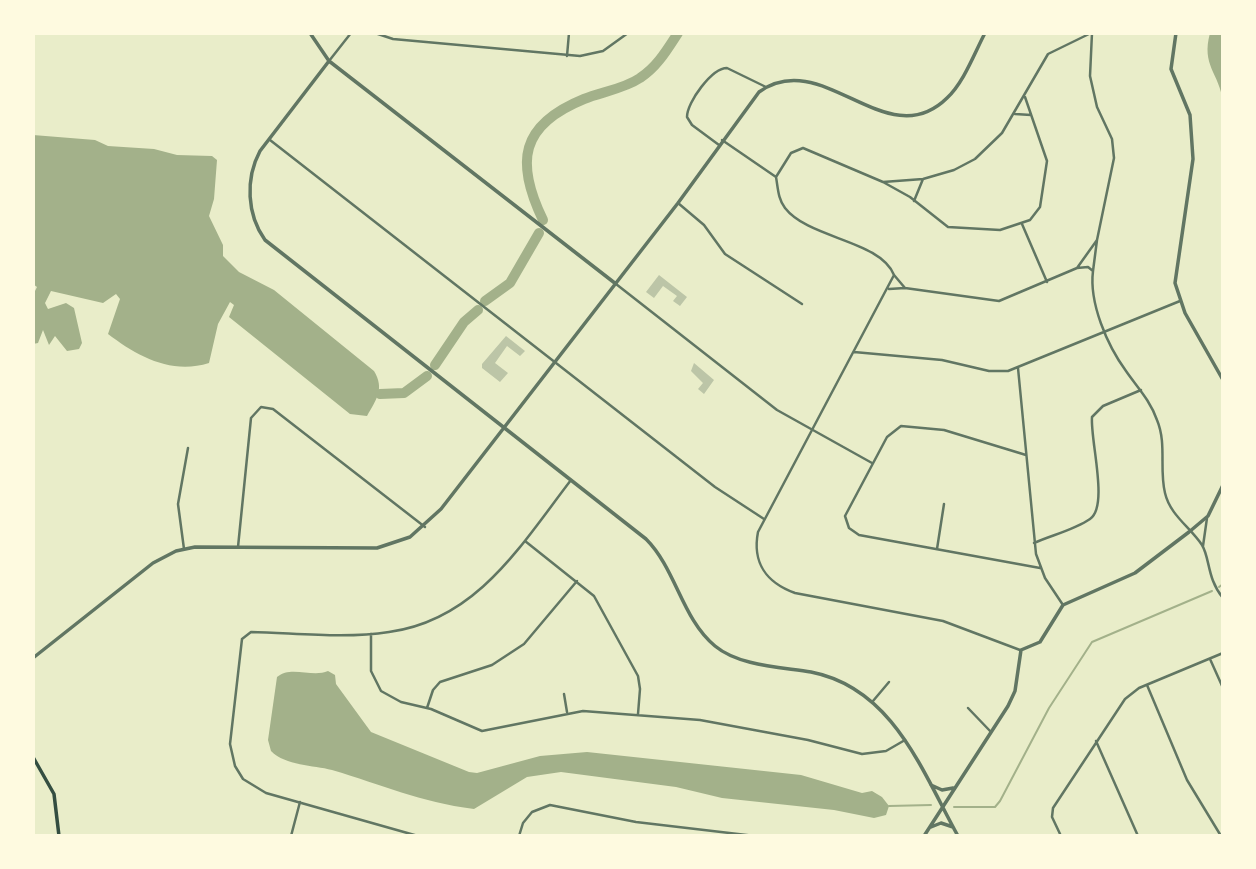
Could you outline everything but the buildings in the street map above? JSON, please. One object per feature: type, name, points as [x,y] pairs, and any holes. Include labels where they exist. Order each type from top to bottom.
[{"type":"main road","points":[[33,757],[54,794],[59,836]]},
{"type":"street","points":[[310,33],[330,61],[777,410],[873,463]]},
{"type":"street","points":[[351,33],[269,139],[254,163],[250,193],[253,219],[265,240],[652,544],[698,625],[715,646],[737,658],[830,677],[873,701],[905,740],[958,836]]},
{"type":"street","points":[[375,33],[393,39],[566,56],[603,51],[628,33]]},
{"type":"street","points":[[566,56],[569,33]]},
{"type":"street","points":[[33,658],[153,563],[184,549],[377,548],[411,537],[425,527],[504,428],[678,203],[746,107],[766,87],[792,79],[813,81],[877,111],[897,116],[917,115],[934,108],[954,91],[985,33]]},
{"type":"street","points":[[883,182],[923,179],[954,170],[975,159],[998,138],[1015,114],[1048,54],[1091,33],[1089,62],[1093,94],[1114,151],[1097,239],[1092,296],[1117,357],[1141,390],[1161,432],[1166,499],[1189,532],[1203,546]]},
{"type":"street","points":[[1176,33],[1171,69],[1190,115],[1193,159],[1175,275],[1180,301],[1223,380]]},
{"type":"street","points":[[719,145],[692,125],[687,117],[689,108],[714,71],[727,68],[766,87]]},
{"type":"street","points":[[905,288],[884,260],[793,216],[781,201],[776,177],[791,153],[803,148],[883,182],[914,201],[936,220],[956,229],[1000,230],[1022,223],[1039,211],[1047,168],[1045,150],[1025,96]]},
{"type":"street","points":[[1015,114],[1031,115]]},
{"type":"street","points":[[269,139],[715,487],[764,519]]},
{"type":"street","points":[[722,140],[776,177]]},
{"type":"street","points":[[914,201],[923,179]]},
{"type":"street","points":[[678,203],[705,225],[725,254],[802,304]]},
{"type":"street","points":[[1022,223],[1047,282]]},
{"type":"street","points":[[1077,268],[1097,239]]},
{"type":"street","points":[[889,289],[905,288],[991,301],[1006,299],[1077,268],[1088,267],[1093,271]]},
{"type":"street","points":[[894,275],[889,289],[764,519],[756,541],[758,558],[774,584],[795,593],[943,621],[1021,650],[1040,642],[1063,606],[1135,573],[1208,516]]},
{"type":"street","points":[[854,352],[942,360],[989,371],[1018,368],[1180,301]]},
{"type":"street","points":[[1018,368],[1034,543],[1040,568],[1063,606]]},
{"type":"street","points":[[1034,543],[1096,514],[1099,497],[1092,417],[1103,405],[1141,390]]},
{"type":"street","points":[[238,547],[251,418],[261,407],[273,409],[425,527]]},
{"type":"street","points":[[1026,455],[944,430],[905,425],[891,431],[847,510],[846,523],[859,535],[1040,568]]},
{"type":"street","points":[[184,549],[178,504],[188,448]]},
{"type":"street","points":[[418,836],[256,789],[239,773],[230,744],[241,642],[244,636],[251,632],[371,634],[409,628],[455,610],[485,587],[525,541],[571,480]]},
{"type":"street","points":[[1223,485],[1208,516],[1203,546],[1209,573],[1223,598]]},
{"type":"street","points":[[937,549],[943,504]]},
{"type":"street","points":[[525,541],[594,596],[638,676],[638,715]]},
{"type":"street","points":[[427,708],[433,690],[440,682],[492,665],[524,644],[577,581]]},
{"type":"street","points":[[371,634],[371,671],[379,689],[401,702],[427,708],[482,731],[498,730],[567,712],[700,720],[808,740],[862,754],[886,751],[905,740]]},
{"type":"street","points":[[924,836],[1012,698],[1021,650]]},
{"type":"street","points":[[1061,836],[1051,812],[1125,699],[1147,685],[1223,653]]},
{"type":"street","points":[[1210,659],[1223,688]]},
{"type":"street","points":[[873,701],[889,682]]},
{"type":"street","points":[[1147,685],[1187,780],[1221,836]]},
{"type":"street","points":[[564,694],[567,712]]},
{"type":"street","points":[[968,708],[991,732]]},
{"type":"street","points":[[1096,741],[1138,836]]},
{"type":"street","points":[[930,785],[942,790],[955,788]]},
{"type":"street","points":[[291,836],[300,802]]},
{"type":"street","points":[[519,836],[523,823],[532,812],[550,805],[636,822],[755,836]]},
{"type":"street","points":[[929,828],[941,823],[953,828]]},
{"type":"shaded area","points":[[1210,33],[1223,33],[1223,102],[1209,61]]},
{"type":"shaded area","points":[[33,135],[95,140],[108,146],[154,149],[177,155],[212,156],[217,160],[214,199],[209,216],[223,245],[223,256],[239,272],[274,290],[374,371],[379,389],[367,416],[350,414],[229,317],[234,305],[230,302],[218,324],[209,363],[195,366],[181,367],[155,361],[131,350],[108,334],[120,299],[116,294],[103,303],[51,291],[45,303],[48,309],[66,303],[74,308],[82,343],[79,349],[67,351],[55,336],[49,345],[43,330],[38,343],[33,344],[33,295],[37,287],[33,284]]},
{"type":"shaded area","points":[[328,671],[335,675],[336,684],[371,732],[469,772],[477,773],[540,756],[587,752],[801,775],[862,793],[872,791],[882,797],[889,806],[886,815],[874,818],[834,810],[722,798],[676,787],[561,772],[527,777],[474,809],[436,802],[332,770],[284,760],[271,751],[268,740],[277,677],[289,672]]},
{"type":"waterway","points":[[543,220],[534,199],[527,163],[529,148],[536,133],[563,109],[584,99],[620,88],[646,74],[666,52],[678,33]]},
{"type":"waterway","points":[[485,301],[510,283],[539,233]]},
{"type":"waterway","points":[[435,365],[464,322],[478,310]]},
{"type":"waterway","points":[[380,394],[404,393],[427,376]]},
{"type":"waterway","points":[[1219,587],[1223,584]]},
{"type":"waterway","points":[[954,807],[995,807],[1049,708],[1092,642],[1212,591]]},
{"type":"waterway","points":[[889,806],[931,805]]}]
